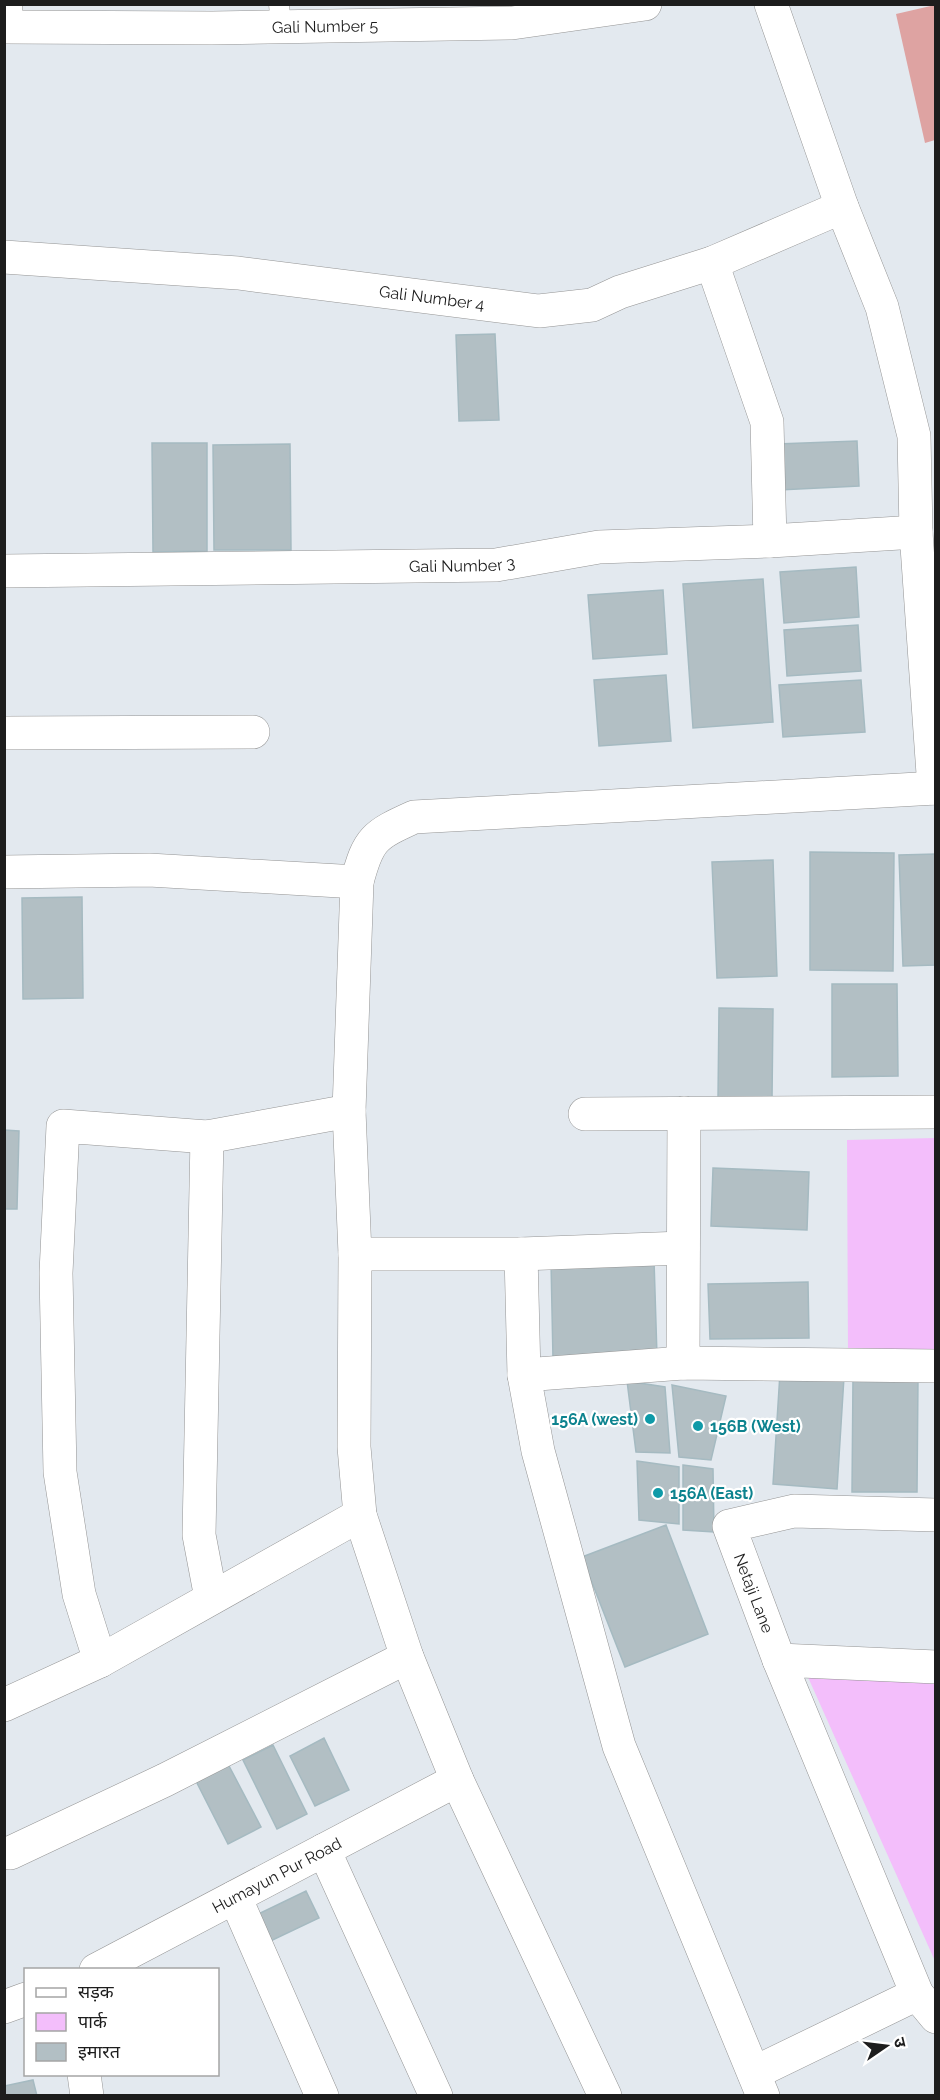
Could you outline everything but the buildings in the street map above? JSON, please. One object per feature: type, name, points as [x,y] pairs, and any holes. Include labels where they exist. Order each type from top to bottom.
[{"type":"street","name":"Gali Number 5","points":[[10,20],[416,15],[512,23],[645,4]]},
{"type":"street","points":[[605,2096],[457,1780],[407,1657],[360,1515],[354,1447],[355,1254],[349,1111],[357,882],[369,844],[389,828],[414,817],[935,788],[916,532],[914,436],[882,308],[842,207],[771,4]]},
{"type":"street","name":"Gali Number 4","points":[[4,257],[238,273],[538,311],[592,305],[620,292],[712,263],[842,207]]},
{"type":"street","points":[[712,263],[767,422],[770,541]]},
{"type":"street","name":"Gali Number 3","points":[[4,571],[496,565],[598,547],[770,541],[916,532]]},
{"type":"street","points":[[4,733],[253,732]]},
{"type":"street","points":[[4,872],[149,870],[357,882]]},
{"type":"street","points":[[100,1661],[79,1594],[60,1472],[56,1273],[63,1126],[207,1137],[349,1111]]},
{"type":"street","points":[[585,1114],[936,1112]]},
{"type":"street","points":[[683,1363],[684,1113]]},
{"type":"street","points":[[207,1137],[199,1535],[212,1598]]},
{"type":"street","points":[[355,1254],[521,1254],[683,1248]]},
{"type":"street","points":[[521,1254],[524,1375],[538,1451],[619,1746],[759,2084],[926,2005]]},
{"type":"street","points":[[524,1375],[683,1363],[936,1366]]},
{"type":"street","name":"Netaji Lane","points":[[926,2005],[779,1660],[729,1526],[794,1511],[936,1515]]},
{"type":"street","points":[[4,1705],[100,1661],[360,1515]]},
{"type":"street","points":[[10,1853],[165,1780],[407,1657]]},
{"type":"street","points":[[779,1660],[936,1667]]},
{"type":"street","name":"Humayun Pur Road","points":[[100,1968],[457,1780]]},
{"type":"street","points":[[324,1850],[436,2096]]},
{"type":"street","points":[[234,1897],[322,2096]]},
{"type":"street","points":[[4,2007],[24,2000]]},
{"type":"street","points":[[84,2076],[87,2096]]},
{"type":"green space","points":[[935,1138],[935,1356],[848,1356],[847,1140]]},
{"type":"green space","points":[[803,1666],[935,1676],[935,1961]]},
{"type":"shaded area","points":[[935,5],[935,140],[925,143],[896,14]]},
{"type":"place","name":"156A (west)","points":[[650,1419]]},
{"type":"place","name":"156B (West)","points":[[698,1426]]},
{"type":"place","name":"156A (East)","points":[[658,1493]]}]
